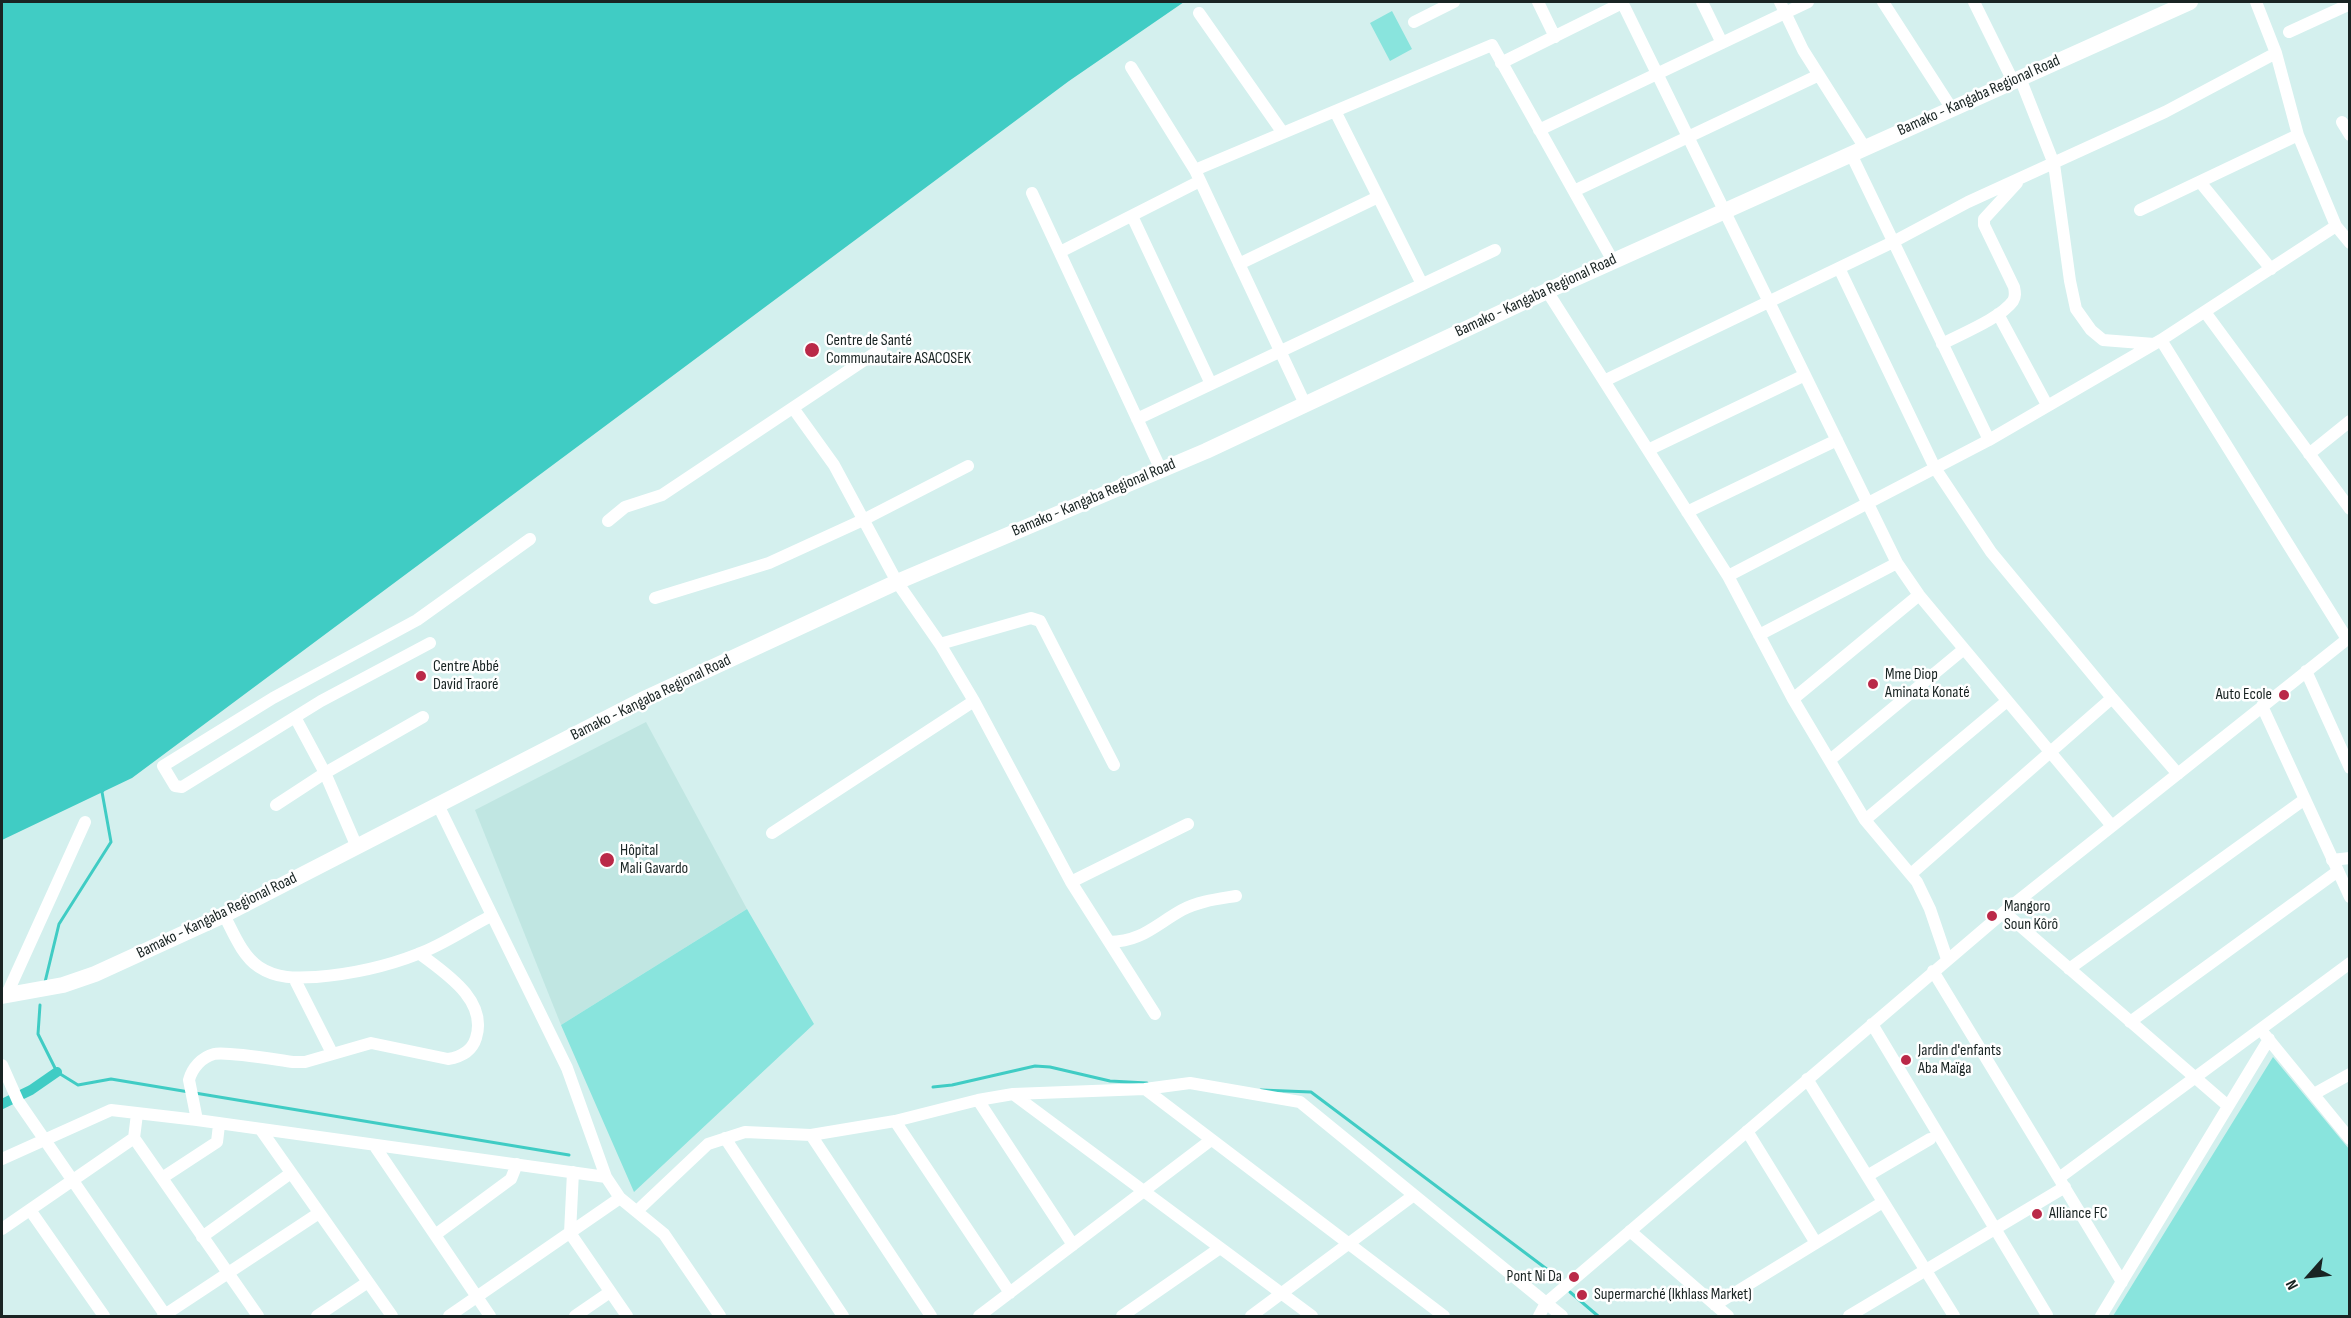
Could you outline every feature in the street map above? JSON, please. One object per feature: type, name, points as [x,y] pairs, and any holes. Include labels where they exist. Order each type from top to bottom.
[{"type":"street","points":[[1414,22],[1454,2]]},
{"type":"street","points":[[1538,2],[1555,37]]},
{"type":"street","points":[[1501,63],[1622,2],[1897,563],[1919,595],[2112,826]]},
{"type":"street","points":[[1702,2],[1722,43]]},
{"type":"street","points":[[1539,130],[1722,43],[1783,7],[1808,2]]},
{"type":"street","points":[[1883,2],[1952,109]]},
{"type":"street","points":[[1974,2],[2017,80],[2054,164],[2076,309],[2091,330],[2103,340],[2158,342]]},
{"type":"street","name":"Bamako - Kangaba Regional Road","points":[[11,994],[58,986],[95,974],[224,915],[642,700],[897,582],[1161,470],[1547,291],[2190,2]]},
{"type":"street","points":[[2256,2],[2276,53],[2298,135],[2336,226],[2349,243]]},
{"type":"street","points":[[2289,32],[2349,4]]},
{"type":"street","points":[[1783,7],[1803,50],[1819,75],[1858,151],[1893,242],[1989,440]]},
{"type":"street","points":[[1199,13],[1283,133]]},
{"type":"street","points":[[1060,252],[1132,216],[1198,176],[1283,133],[1492,45],[1613,261]]},
{"type":"street","points":[[1604,381],[1893,242],[1968,202],[2165,112],[2276,53]]},
{"type":"street","points":[[1131,67],[1198,176],[1305,404]]},
{"type":"street","points":[[1574,191],[1819,75]]},
{"type":"street","points":[[1335,111],[1422,284]]},
{"type":"street","points":[[2342,123],[2349,135]]},
{"type":"street","points":[[2140,210],[2298,135]]},
{"type":"street","points":[[1942,344],[1998,314],[2013,302],[2015,295],[2013,287],[1984,225],[1984,219],[2022,178]]},
{"type":"street","points":[[2200,182],[2271,269]]},
{"type":"street","points":[[1032,193],[1161,470]]},
{"type":"street","points":[[1239,264],[1378,197]]},
{"type":"street","points":[[1132,216],[1211,384]]},
{"type":"street","points":[[1728,576],[1989,440],[2158,342],[2336,226]]},
{"type":"street","points":[[1137,418],[1495,250]]},
{"type":"street","points":[[1839,268],[1935,468],[1991,552],[2178,774]]},
{"type":"street","points":[[1547,291],[1728,576],[1793,699],[1864,820],[1917,882],[1930,909],[1947,959]]},
{"type":"street","points":[[2205,312],[2349,509]]},
{"type":"street","points":[[1998,314],[2047,405]]},
{"type":"street","points":[[1539,1317],[1545,1303],[1947,959],[2348,638],[2158,342]]},
{"type":"street","points":[[608,521],[625,507],[662,495],[881,349]]},
{"type":"street","points":[[1648,450],[1805,375]]},
{"type":"street","points":[[793,408],[834,465],[897,582],[940,644],[974,701],[1071,882],[1155,1014]]},
{"type":"street","points":[[2309,454],[2349,421]]},
{"type":"street","points":[[1688,512],[1837,441]]},
{"type":"street","points":[[655,598],[768,563],[863,520],[968,466]]},
{"type":"street","points":[[430,644],[295,717],[182,787],[175,786],[163,766],[273,698],[417,620],[530,539]]},
{"type":"street","points":[[1759,635],[1897,563]]},
{"type":"street","points":[[1793,699],[1919,595]]},
{"type":"street","points":[[940,644],[1031,618],[1040,621],[1114,765]]},
{"type":"street","points":[[1830,760],[1964,649]]},
{"type":"street","points":[[2306,671],[2349,768]]},
{"type":"street","points":[[1911,874],[2112,698]]},
{"type":"street","points":[[1864,820],[2007,700]]},
{"type":"street","points":[[772,833],[974,701]]},
{"type":"street","points":[[2262,706],[2349,897]]},
{"type":"street","points":[[295,717],[325,773],[357,847]]},
{"type":"street","points":[[276,805],[325,773],[423,717]]},
{"type":"street","points":[[2069,969],[2305,799]]},
{"type":"street","points":[[438,805],[567,1068],[606,1177],[620,1198],[664,1234],[720,1317]]},
{"type":"street","points":[[11,994],[84,822]]},
{"type":"street","points":[[1071,882],[1188,824]]},
{"type":"street","points":[[2130,1022],[2335,866],[2349,858]]},
{"type":"street","points":[[1109,942],[1137,938],[1183,909],[1196,904],[1236,896]]},
{"type":"street","points":[[2004,912],[2228,1107]]},
{"type":"street","points":[[224,915],[243,950],[258,967],[273,975],[294,978],[346,975],[378,968],[420,954],[491,916]]},
{"type":"street","points":[[197,1120],[189,1080],[194,1068],[201,1061],[216,1054],[305,1062],[371,1043],[448,1059],[456,1058],[469,1050],[475,1042],[478,1031],[473,1007],[456,982],[420,954]]},
{"type":"street","points":[[1850,1317],[1995,1229],[2062,1182],[2195,1078],[2265,1034],[2349,963]]},
{"type":"street","points":[[1933,971],[2122,1281]]},
{"type":"street","points":[[294,978],[332,1053]]},
{"type":"street","points":[[1872,1024],[2047,1316]]},
{"type":"street","points":[[2265,1034],[2349,1139]]},
{"type":"street","points":[[2101,1317],[2228,1107],[2265,1034]]},
{"type":"street","points":[[2,1065],[18,1101],[165,1316],[319,1213]]},
{"type":"street","points":[[2314,1094],[2349,1074]]},
{"type":"street","points":[[1808,1080],[1954,1317]]},
{"type":"street","points":[[636,1211],[708,1144],[745,1132],[811,1135],[895,1121],[978,1100],[1013,1094],[1145,1089],[1190,1083],[1300,1102],[1562,1317]]},
{"type":"street","points":[[1145,1089],[1444,1317]]},
{"type":"street","points":[[1013,1094],[1312,1317]]},
{"type":"street","points":[[978,1100],[1073,1245]]},
{"type":"street","points":[[2,1159],[111,1110],[606,1177]]},
{"type":"street","points":[[137,1114],[134,1138],[258,1317]]},
{"type":"street","points":[[895,1121],[1010,1293]]},
{"type":"street","points":[[162,1178],[217,1142],[219,1125]]},
{"type":"street","points":[[261,1130],[392,1317]]},
{"type":"street","points":[[1747,1131],[1816,1243]]},
{"type":"street","points":[[811,1135],[931,1317]]},
{"type":"street","points":[[2,1229],[134,1138]]},
{"type":"street","points":[[725,1138],[843,1317]]},
{"type":"street","points":[[1867,1176],[1930,1139]]},
{"type":"street","points":[[979,1317],[1211,1140]]},
{"type":"street","points":[[374,1145],[490,1317]]},
{"type":"street","points":[[435,1235],[511,1179],[517,1164]]},
{"type":"street","points":[[573,1172],[570,1233],[627,1317]]},
{"type":"street","points":[[202,1236],[291,1173]]},
{"type":"street","points":[[1251,1317],[1414,1195]]},
{"type":"street","points":[[449,1317],[620,1198]]},
{"type":"street","points":[[1715,1305],[1883,1202]]},
{"type":"street","points":[[30,1210],[104,1317]]},
{"type":"street","points":[[1630,1231],[1728,1317]]},
{"type":"street","points":[[1122,1317],[1220,1248]]},
{"type":"street","points":[[317,1317],[368,1282]]},
{"type":"street","points":[[575,1317],[610,1292]]},
{"type":"shaded area","points":[[2,2],[1184,2],[1069,81],[132,778],[2,840]]},
{"type":"shaded area","points":[[1392,11],[1412,49],[1390,61],[1370,23]]},
{"type":"shaded area","name":"Hôpital Mali Gavardo","points":[[646,722],[747,909],[561,1025],[475,810]]},
{"type":"shaded area","points":[[747,909],[814,1024],[634,1192],[561,1025]]},
{"type":"shaded area","points":[[2273,1057],[2349,1149],[2349,1316],[2113,1316]]},
{"type":"waterway","points":[[45,982],[59,924],[111,842],[102,792],[104,789]]},
{"type":"waterway","points":[[40,1005],[38,1034],[57,1072],[78,1085],[111,1079],[189,1092]]},
{"type":"waterway","points":[[933,1087],[952,1085],[1035,1066],[1050,1067],[1110,1081],[1147,1083]]},
{"type":"waterway","points":[[2,1104],[31,1090],[57,1072]]},
{"type":"waterway","points":[[1261,1090],[1311,1092],[1560,1279]]},
{"type":"waterway","points":[[195,1093],[569,1155]]},
{"type":"waterway","points":[[1570,1292],[1598,1316]]},
{"type":"place","name":"Centre de Santé Communautaire ASACOSEK","points":[[812,350]]},
{"type":"place","name":"Centre Abbé David Traoré","points":[[421,676]]},
{"type":"place","name":"Mme Diop Aminata Konaté","points":[[1873,684]]},
{"type":"place","name":"Auto Ecole","points":[[2284,695]]},
{"type":"place","name":"Hôpital Mali Gavardo","points":[[607,860]]},
{"type":"place","name":"Mangoro Soun Kôrô","points":[[1992,916]]},
{"type":"place","name":"Jardin d'enfants Aba Maïga","points":[[1906,1060]]},
{"type":"place","name":"Alliance FC","points":[[2037,1214]]},
{"type":"place","name":"Pont Ni Da","points":[[1574,1277]]},
{"type":"place","name":"Supermarché (Ikhlass Market)","points":[[1582,1295]]}]
